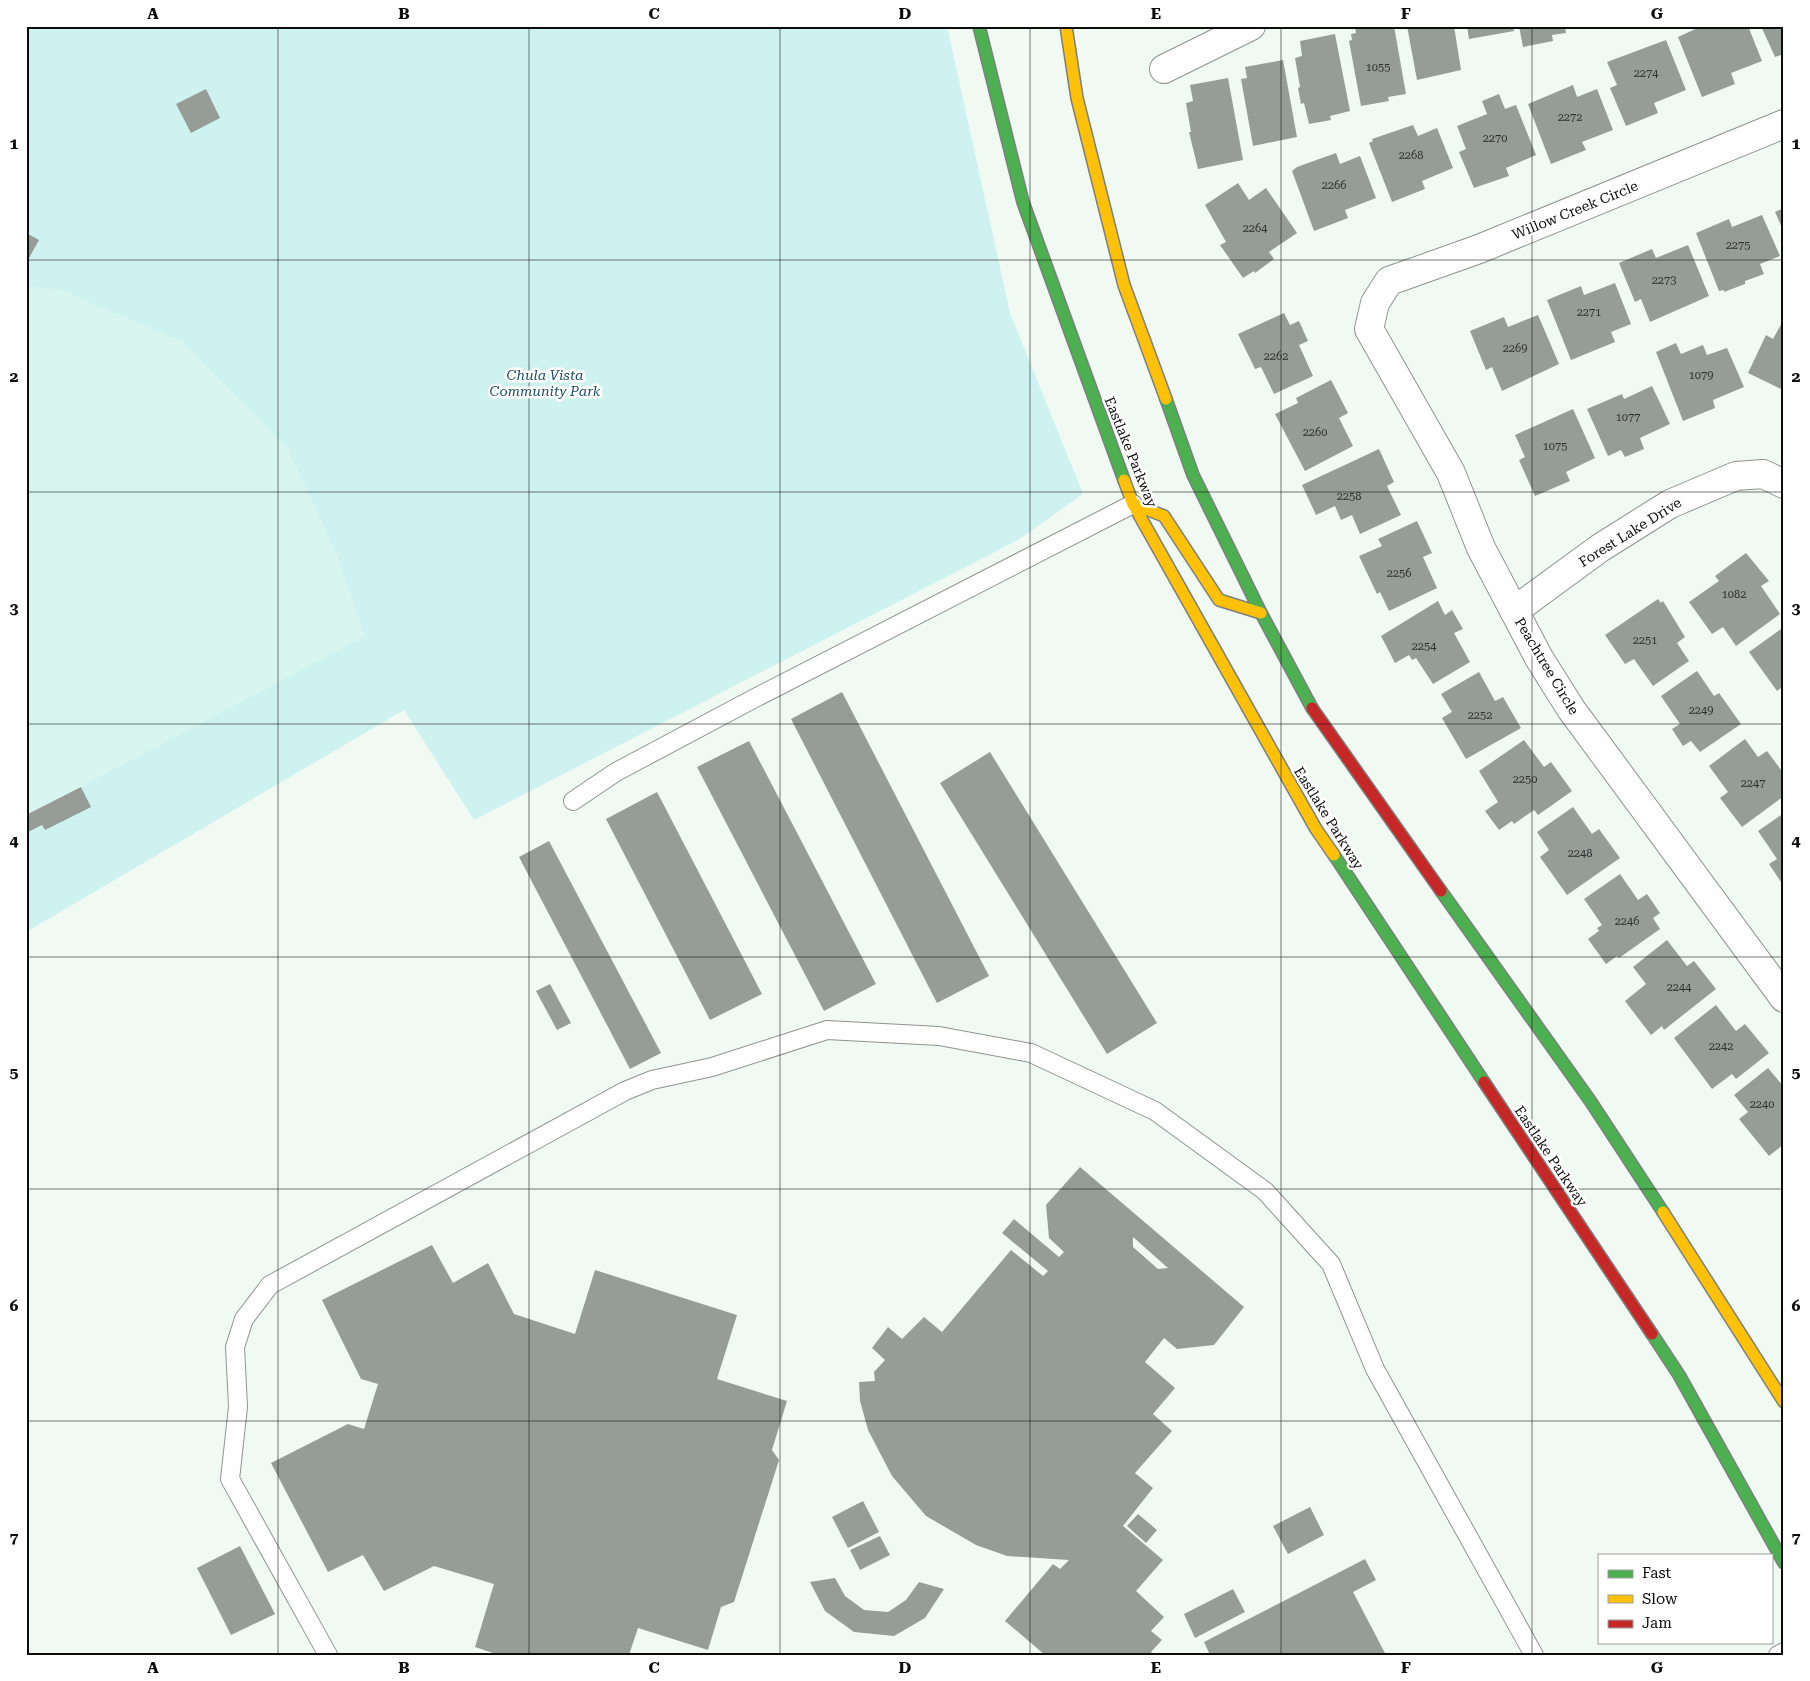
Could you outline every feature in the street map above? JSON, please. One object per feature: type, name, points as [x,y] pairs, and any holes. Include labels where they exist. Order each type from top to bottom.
[{"type":"main road","name":"Eastlake Parkway","points":[[979,26],[1023,202],[1133,504],[1316,829],[1679,1375],[1784,1563]]},
{"type":"main road","points":[[1066,26],[1077,98],[1124,285],[1193,475],[1261,613],[1316,714],[1591,1102],[1760,1360],[1784,1402]]},
{"type":"main road","points":[[1133,504],[1164,516],[1219,600],[1261,613]]},
{"type":"street","points":[[1164,69],[1251,26]]},
{"type":"street","name":"Willow Creek Circle","points":[[1375,303],[1389,281],[1479,249],[1784,124]]},
{"type":"street","name":"Peachtree Circle","points":[[1375,303],[1369,329],[1451,473],[1481,548],[1539,658],[1571,709],[1784,998]]},
{"type":"street","name":"Forest Lake Drive","points":[[1514,611],[1600,548],[1670,504],[1736,476],[1763,474],[1784,484]]},
{"type":"lane","points":[[573,801],[616,772],[747,702],[971,585],[1133,504]]},
{"type":"lane","points":[[328,1655],[230,1479],[238,1407],[235,1347],[244,1319],[270,1285],[625,1092],[652,1080],[712,1067],[827,1030],[939,1036],[1031,1053],[1155,1111],[1265,1191],[1330,1264],[1375,1369],[1534,1655]]},
{"type":"lane","points":[[1778,1655],[1784,1652]]},
{"type":"green space","name":"Chula Vista Community Park","points":[[26,26],[947,26],[1010,313],[1083,494],[1018,540],[474,820],[404,710],[26,932]]},
{"type":"shaded area","points":[[26,286],[61,290],[183,342],[288,449],[337,555],[365,636],[26,816]]},
{"type":"building","points":[[1355,26],[1394,26],[1406,94],[1388,97],[1389,101],[1361,106],[1349,41],[1352,40],[1351,34],[1356,33]]},
{"type":"building","points":[[1407,26],[1454,26],[1461,70],[1417,80]]},
{"type":"building","points":[[1467,26],[1513,26],[1514,31],[1469,39]]},
{"type":"building","points":[[1519,26],[1565,26],[1566,33],[1552,35],[1553,41],[1523,47]]},
{"type":"building","points":[[1702,26],[1725,26],[1726,28],[1748,26],[1762,61],[1731,73],[1735,84],[1702,97],[1678,37]]},
{"type":"building","points":[[1761,26],[1784,26],[1784,54],[1775,57]]},
{"type":"building","points":[[1335,34],[1350,111],[1330,116],[1331,120],[1309,124],[1304,103],[1301,104],[1295,58],[1302,56],[1300,41]]},
{"type":"building","points":[[1666,40],[1686,90],[1654,103],[1658,113],[1626,126],[1610,88],[1617,85],[1607,62]]},
{"type":"building","points":[[1283,60],[1297,137],[1253,146],[1241,79],[1247,78],[1245,67]]},
{"type":"building","points":[[1228,78],[1243,160],[1198,169],[1189,132],[1191,132],[1186,103],[1193,101],[1190,85]]},
{"type":"building","points":[[1573,85],[1577,97],[1597,89],[1613,130],[1582,142],[1586,150],[1551,164],[1528,104]]},
{"type":"building","points":[[206,89],[220,118],[191,133],[176,104]]},
{"type":"building","points":[[1499,94],[1505,109],[1516,105],[1536,155],[1506,168],[1509,176],[1474,188],[1459,152],[1466,149],[1457,126],[1487,114],[1482,101]]},
{"type":"building","points":[[1413,125],[1418,136],[1437,128],[1453,168],[1422,181],[1425,189],[1392,202],[1369,143],[1373,141],[1372,139]]},
{"type":"building","points":[[1336,153],[1340,164],[1360,156],[1376,198],[1345,210],[1348,218],[1314,231],[1292,171],[1297,167]]},
{"type":"building","points":[[1238,183],[1249,200],[1266,188],[1297,233],[1269,252],[1274,259],[1255,273],[1254,271],[1243,278],[1220,245],[1226,242],[1205,205]]},
{"type":"building","points":[[1784,208],[1784,232],[1775,212]]},
{"type":"building","points":[[1762,215],[1780,256],[1760,264],[1764,274],[1724,292],[1724,290],[1719,291],[1696,233],[1729,219],[1732,227]]},
{"type":"building","points":[[26,233],[39,240],[29,258],[26,257]]},
{"type":"building","points":[[1688,245],[1709,296],[1650,322],[1641,299],[1635,302],[1619,263],[1652,249],[1656,258]]},
{"type":"building","points":[[1615,283],[1631,324],[1611,332],[1615,342],[1571,360],[1547,300],[1581,286],[1584,295]]},
{"type":"building","points":[[1284,313],[1290,325],[1299,321],[1308,341],[1299,345],[1313,376],[1274,394],[1261,367],[1255,369],[1238,334]]},
{"type":"building","points":[[1538,315],[1559,364],[1502,391],[1492,367],[1486,370],[1470,331],[1504,317],[1508,327]]},
{"type":"building","points":[[1784,319],[1784,384],[1781,389],[1748,373],[1766,335],[1773,339]]},
{"type":"building","points":[[1676,343],[1681,354],[1703,345],[1707,355],[1727,348],[1744,387],[1713,400],[1715,408],[1683,421],[1656,352]]},
{"type":"building","points":[[1331,380],[1348,413],[1339,418],[1353,446],[1305,471],[1275,414],[1298,403],[1296,398]]},
{"type":"building","points":[[1652,386],[1670,424],[1640,438],[1644,449],[1625,457],[1621,450],[1608,456],[1587,409],[1622,394],[1624,399]]},
{"type":"building","points":[[1573,409],[1595,458],[1566,472],[1570,481],[1535,496],[1519,460],[1525,457],[1515,435]]},
{"type":"building","points":[[1379,449],[1394,482],[1387,486],[1401,515],[1360,534],[1352,515],[1341,520],[1335,506],[1316,515],[1302,485]]},
{"type":"building","points":[[1417,521],[1432,553],[1423,557],[1437,588],[1389,611],[1380,592],[1377,594],[1359,556],[1382,546],[1378,539]]},
{"type":"building","points":[[1746,553],[1769,581],[1761,586],[1780,614],[1736,646],[1723,627],[1712,634],[1689,602],[1719,581],[1715,576]]},
{"type":"building","points":[[1658,599],[1661,603],[1663,601],[1685,637],[1677,643],[1689,661],[1653,686],[1634,659],[1625,664],[1605,635]]},
{"type":"building","points":[[1438,601],[1445,615],[1452,610],[1463,629],[1454,633],[1470,662],[1433,684],[1416,658],[1412,660],[1409,655],[1395,663],[1381,636]]},
{"type":"building","points":[[1784,627],[1784,686],[1777,691],[1749,652]]},
{"type":"building","points":[[1697,671],[1714,696],[1719,693],[1741,724],[1700,752],[1691,741],[1683,746],[1672,729],[1680,724],[1661,696]]},
{"type":"building","points":[[1479,672],[1495,701],[1503,697],[1521,728],[1466,759],[1442,718],[1452,712],[1441,694]]},
{"type":"building","points":[[842,692],[989,976],[937,1003],[791,719]]},
{"type":"building","points":[[1745,739],[1758,757],[1767,751],[1784,774],[1784,796],[1742,827],[1720,798],[1728,792],[1709,766]]},
{"type":"building","points":[[1524,740],[1544,767],[1551,762],[1572,791],[1538,815],[1534,810],[1514,824],[1512,821],[1499,830],[1485,811],[1498,802],[1479,771]]},
{"type":"building","points":[[749,741],[876,984],[824,1011],[697,767]]},
{"type":"building","points":[[990,752],[1157,1023],[1107,1054],[940,783]]},
{"type":"building","points":[[81,787],[91,807],[45,830],[42,825],[26,833],[26,815]]},
{"type":"building","points":[[657,792],[762,994],[710,1020],[606,819]]},
{"type":"building","points":[[1573,807],[1592,834],[1599,829],[1620,858],[1567,895],[1540,857],[1549,850],[1537,832]]},
{"type":"building","points":[[1784,813],[1784,880],[1781,882],[1769,864],[1777,859],[1758,831]]},
{"type":"building","points":[[549,841],[661,1053],[630,1069],[519,857]]},
{"type":"building","points":[[1620,874],[1638,900],[1647,894],[1660,913],[1653,918],[1660,929],[1619,958],[1617,956],[1606,964],[1588,939],[1599,931],[1597,928],[1602,925],[1584,899]]},
{"type":"building","points":[[1667,940],[1687,966],[1694,961],[1716,989],[1664,1030],[1662,1026],[1651,1035],[1625,1001],[1646,984],[1633,967]]},
{"type":"building","points":[[550,984],[571,1023],[557,1030],[536,991]]},
{"type":"building","points":[[1716,1005],[1736,1031],[1745,1024],[1769,1053],[1736,1079],[1732,1074],[1712,1089],[1674,1038]]},
{"type":"building","points":[[1768,1068],[1784,1087],[1784,1144],[1769,1156],[1739,1119],[1748,1112],[1734,1095]]},
{"type":"building","points":[[1080,1167],[1244,1307],[1214,1345],[1177,1349],[1164,1338],[1145,1362],[1175,1388],[1153,1414],[1172,1431],[1135,1473],[1153,1488],[1123,1526],[1163,1560],[1136,1591],[1164,1617],[1151,1631],[1162,1640],[1151,1652],[1155,1655],[1045,1655],[1005,1621],[1053,1564],[1060,1569],[1069,1560],[1007,1556],[976,1545],[926,1516],[892,1476],[868,1430],[860,1401],[859,1382],[875,1381],[874,1372],[885,1360],[872,1348],[888,1327],[902,1339],[924,1317],[942,1332],[1011,1250],[1043,1276],[1048,1271],[1002,1233],[1014,1219],[1059,1257],[1064,1252],[1049,1238],[1046,1205]],"holes":[[[1133,1237],[1168,1268],[1158,1269],[1133,1247]]]},
{"type":"building","points":[[432,1245],[453,1283],[488,1263],[514,1314],[575,1334],[595,1270],[737,1315],[717,1379],[787,1401],[772,1450],[779,1460],[734,1602],[721,1607],[708,1650],[638,1628],[629,1655],[499,1655],[475,1647],[494,1584],[434,1566],[384,1591],[363,1555],[328,1572],[271,1463],[348,1424],[364,1429],[378,1384],[361,1379],[322,1300]]},
{"type":"building","points":[[863,1501],[879,1532],[848,1548],[832,1517]]},
{"type":"building","points":[[1310,1507],[1324,1535],[1288,1554],[1273,1526]]},
{"type":"building","points":[[1138,1514],[1157,1530],[1146,1543],[1127,1526]]},
{"type":"building","points":[[880,1536],[890,1555],[860,1570],[850,1550]]},
{"type":"building","points":[[240,1546],[275,1614],[231,1635],[197,1568]]},
{"type":"building","points":[[1365,1559],[1376,1580],[1353,1592],[1386,1655],[1210,1655],[1204,1642]]},
{"type":"building","points":[[835,1578],[845,1596],[864,1610],[888,1612],[906,1600],[919,1582],[944,1589],[925,1618],[894,1636],[854,1632],[825,1611],[810,1582]]},
{"type":"building","points":[[1233,1589],[1245,1612],[1195,1638],[1184,1614]]},
{"type":"traffic: fast","points":[[979,26],[1023,202],[1124,480]]},
{"type":"traffic: fast","points":[[1166,399],[1193,475],[1261,613],[1312,708]]},
{"type":"traffic: fast","points":[[1334,855],[1484,1082]]},
{"type":"traffic: fast","points":[[1441,891],[1591,1102],[1663,1212]]},
{"type":"traffic: fast","points":[[1652,1334],[1679,1375],[1784,1563]]},
{"type":"traffic: slow","points":[[1066,26],[1077,98],[1124,285],[1166,399]]},
{"type":"traffic: slow","points":[[1124,480],[1133,504],[1316,829],[1334,855]]},
{"type":"traffic: slow","points":[[1133,504],[1164,516],[1219,600],[1261,613]]},
{"type":"traffic: slow","points":[[1663,1212],[1784,1402]]},
{"type":"traffic: jam","points":[[1312,708],[1441,891]]},
{"type":"traffic: jam","points":[[1484,1082],[1652,1334]]}]
